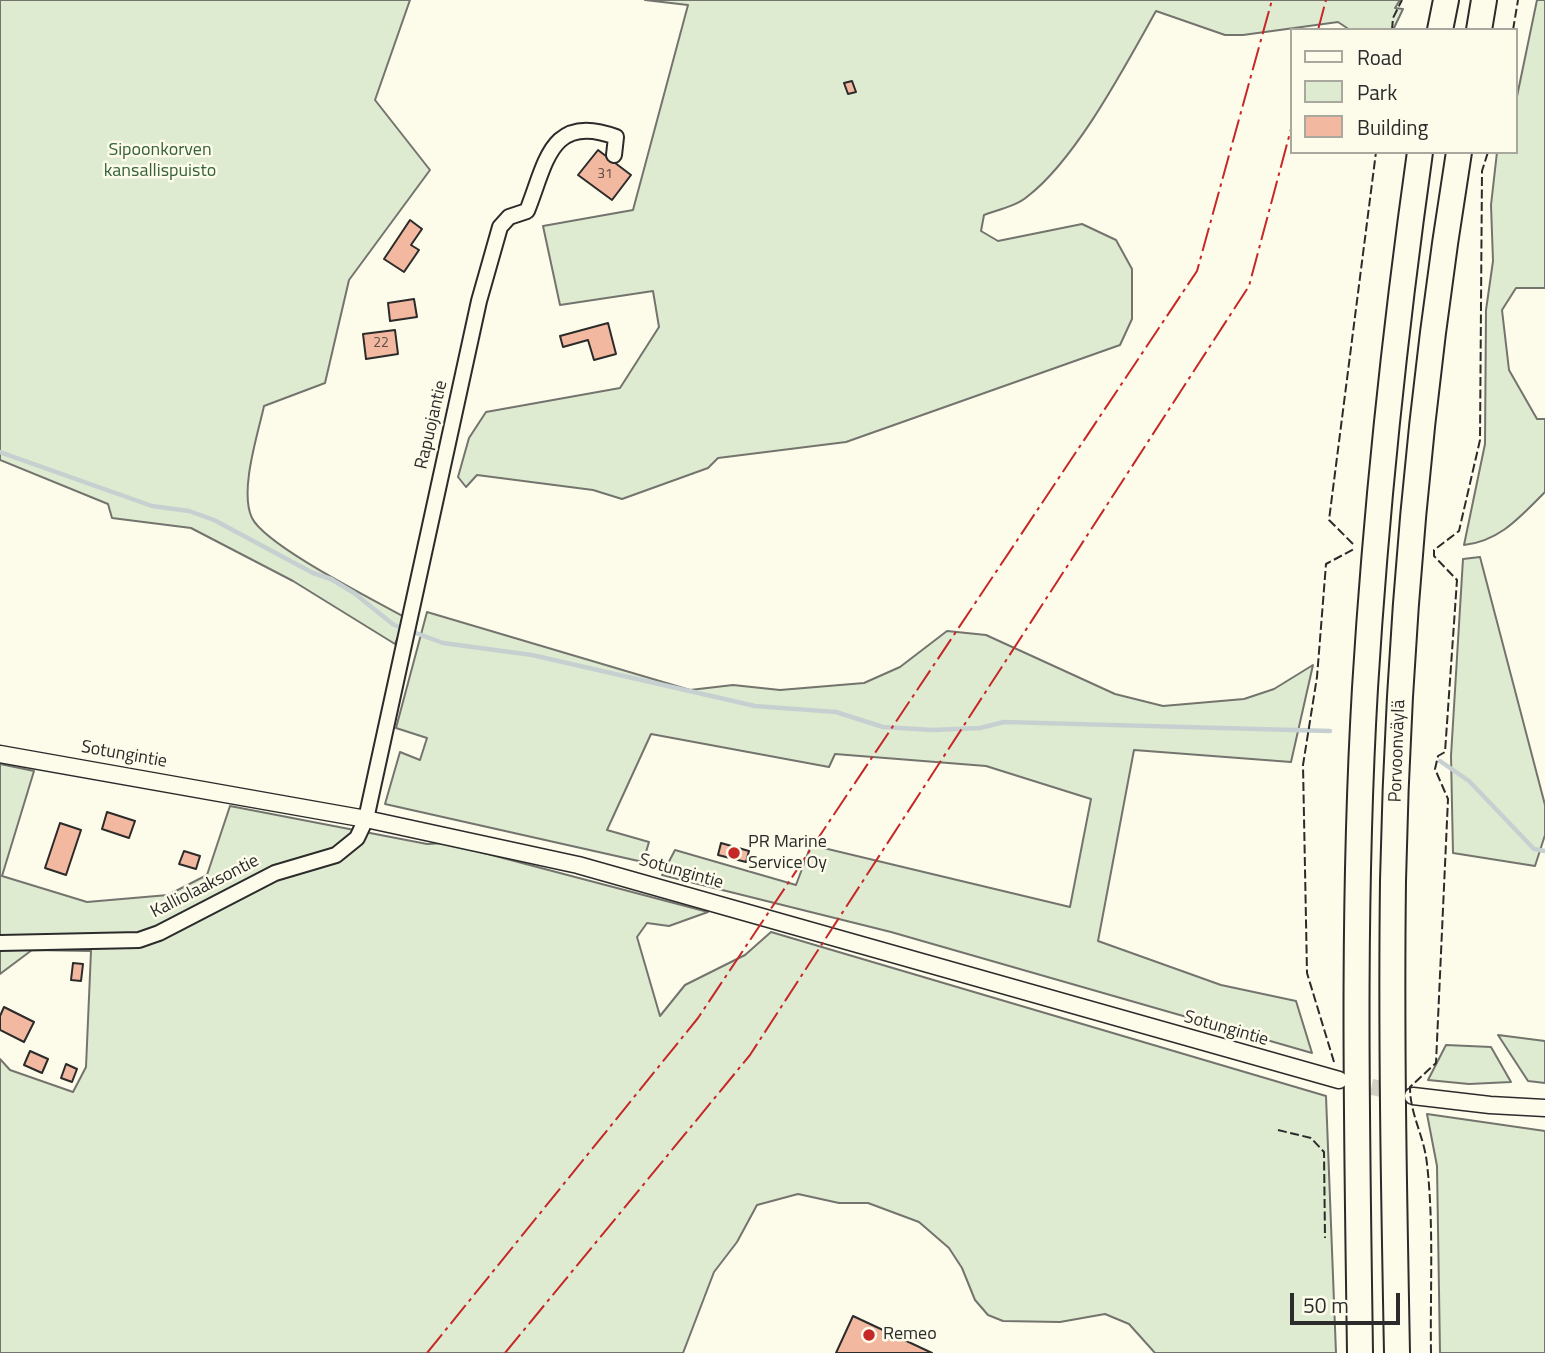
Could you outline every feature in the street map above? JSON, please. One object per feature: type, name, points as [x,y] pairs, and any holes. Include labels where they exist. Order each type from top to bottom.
[{"type":"highway","points":[[1440,28],[1446,0]]},
{"type":"highway","points":[[1479,28],[1484,0]]},
{"type":"highway","name":"Porvoonväylä","points":[[1360,1353],[1357,1061],[1359,822],[1365,689],[1388,414],[1420,154]]},
{"type":"highway","name":"Porvoonväylä","points":[[1397,1353],[1393,880],[1401,685],[1424,410],[1459,154]]},
{"type":"street","name":"Rapuojantie","points":[[366,819],[479,301],[500,228],[509,217],[527,211],[548,151],[565,134],[584,130],[616,137],[614,155]]},
{"type":"street","name":"Sotungintie","points":[[0,754],[366,819],[476,841],[654,884],[1339,1080]]},
{"type":"street","name":"Kalliolaaksontie","points":[[0,943],[124,942],[159,933],[275,873],[337,855],[357,838],[366,819]]},
{"type":"street","points":[[1413,1096],[1545,1108]]},
{"type":"green space","name":"Sipoonkorven kansallispuisto","points":[[0,0],[410,0],[375,100],[430,170],[349,280],[325,383],[264,406],[251,462],[248,493],[252,518],[261,530],[277,543],[322,572],[406,618],[395,644],[293,581],[191,528],[112,518],[108,504],[0,460]]},
{"type":"green space","points":[[645,0],[1400,0],[1395,8],[1403,9],[1394,28],[1347,28],[1338,22],[1243,35],[1225,35],[1156,11],[1099,110],[1064,159],[1023,199],[984,215],[981,231],[998,241],[1082,224],[1116,240],[1132,269],[1132,319],[1120,345],[846,442],[718,458],[708,468],[622,499],[593,490],[477,475],[466,487],[458,477],[469,438],[486,412],[620,388],[659,327],[653,291],[560,305],[543,226],[633,210],[688,5]]},
{"type":"green space","points":[[1537,0],[1545,0],[1545,288],[1516,288],[1502,310],[1509,370],[1537,419],[1545,419],[1545,492],[1518,519],[1499,533],[1477,543],[1464,545],[1485,444],[1486,310],[1493,261],[1491,205],[1497,154],[1517,154],[1517,96]]},
{"type":"green space","points":[[1480,557],[1545,805],[1545,835],[1535,866],[1453,853],[1451,756],[1463,559]]},
{"type":"green space","points":[[427,612],[690,690],[733,685],[780,690],[864,683],[900,667],[947,631],[986,635],[1115,694],[1163,706],[1244,699],[1274,689],[1313,665],[1291,762],[1134,750],[1098,941],[1221,985],[1296,1001],[1312,1053],[891,932],[662,875],[675,850],[796,885],[811,845],[1070,907],[1091,799],[986,766],[835,754],[829,767],[651,734],[607,830],[649,842],[643,862],[385,804],[400,752],[420,760],[427,738],[396,728]]},
{"type":"green space","points":[[0,764],[34,771],[2,876],[87,902],[168,895],[207,875],[230,806],[427,844],[446,843],[708,912],[669,926],[647,923],[637,937],[660,1016],[685,985],[745,955],[771,932],[1326,1096],[1336,1353],[1155,1353],[1129,1324],[1105,1314],[1060,1322],[1003,1321],[988,1315],[975,1300],[962,1268],[949,1248],[919,1222],[868,1203],[839,1203],[798,1194],[757,1205],[737,1242],[714,1272],[683,1353],[0,1353],[0,1059],[10,1070],[73,1092],[86,1067],[91,951],[32,950],[0,974]]},
{"type":"green space","points":[[1498,1035],[1545,1041],[1545,1083],[1528,1081]]},
{"type":"green space","points":[[1446,1045],[1491,1047],[1511,1082],[1469,1084],[1428,1080]]},
{"type":"green space","points":[[1427,1114],[1545,1131],[1545,1353],[1440,1353],[1437,1166]]},
{"type":"building","points":[[852,81],[856,92],[848,94],[844,83]]},
{"type":"building","points":[[598,150],[631,175],[612,200],[578,175]]},
{"type":"building","points":[[410,220],[422,229],[411,245],[419,250],[404,272],[384,259]]},
{"type":"building","points":[[414,299],[417,317],[390,321],[388,303]]},
{"type":"building","points":[[608,323],[616,354],[594,360],[588,340],[563,347],[560,336]]},
{"type":"building","points":[[395,330],[398,354],[366,359],[363,334]]},
{"type":"building","points":[[107,812],[135,821],[129,838],[102,829]]},
{"type":"building","points":[[60,823],[81,830],[66,875],[45,868]]},
{"type":"building","name":"PR Marine Service Oy","points":[[721,843],[749,851],[746,862],[718,855]]},
{"type":"building","points":[[184,851],[200,856],[196,869],[179,864]]},
{"type":"building","points":[[73,963],[83,964],[81,981],[71,980]]},
{"type":"building","points":[[4,1007],[34,1022],[24,1042],[0,1030],[0,1016]]},
{"type":"building","points":[[30,1051],[48,1059],[42,1073],[24,1065]]},
{"type":"building","points":[[66,1064],[77,1069],[72,1082],[61,1078]]},
{"type":"building","name":"Remeo","points":[[853,1316],[932,1353],[836,1353]]},
{"type":"waterway","points":[[0,452],[152,506],[189,511],[214,520],[313,573],[331,579],[354,593],[394,625],[443,643],[532,655],[755,706],[836,712],[883,727],[933,730],[980,728],[1004,722],[1330,731]]},
{"type":"waterway","points":[[1440,761],[1469,781],[1534,849],[1545,851]]},
{"type":"tunnel","points":[[1348,1082],[1401,1093]]},
{"type":"fence","points":[[1392,28],[1393,18],[1402,0]]},
{"type":"fence","points":[[1513,28],[1518,0]]},
{"type":"fence","points":[[1353,544],[1329,520],[1376,154]]},
{"type":"fence","points":[[1431,1353],[1429,1187],[1425,1154],[1412,1107],[1410,1087],[1436,1063],[1448,799],[1435,769],[1438,756],[1445,752],[1457,580],[1434,556],[1434,550],[1459,531],[1480,440],[1482,171],[1487,154]]},
{"type":"fence","points":[[1334,1062],[1307,973],[1303,765],[1317,677],[1326,564],[1354,549]]},
{"type":"fence","points":[[1278,1130],[1311,1138],[1324,1152],[1325,1238]]},
{"type":"power","points":[[427,1353],[698,1018],[1197,271],[1272,0]]},
{"type":"power","points":[[1319,28],[1326,0]]},
{"type":"power","points":[[505,1353],[750,1055],[1249,286],[1290,133]]},
{"type":"place","name":"PR Marine Service Oy","points":[[734,853]]},
{"type":"place","name":"Remeo","points":[[869,1335]]}]
